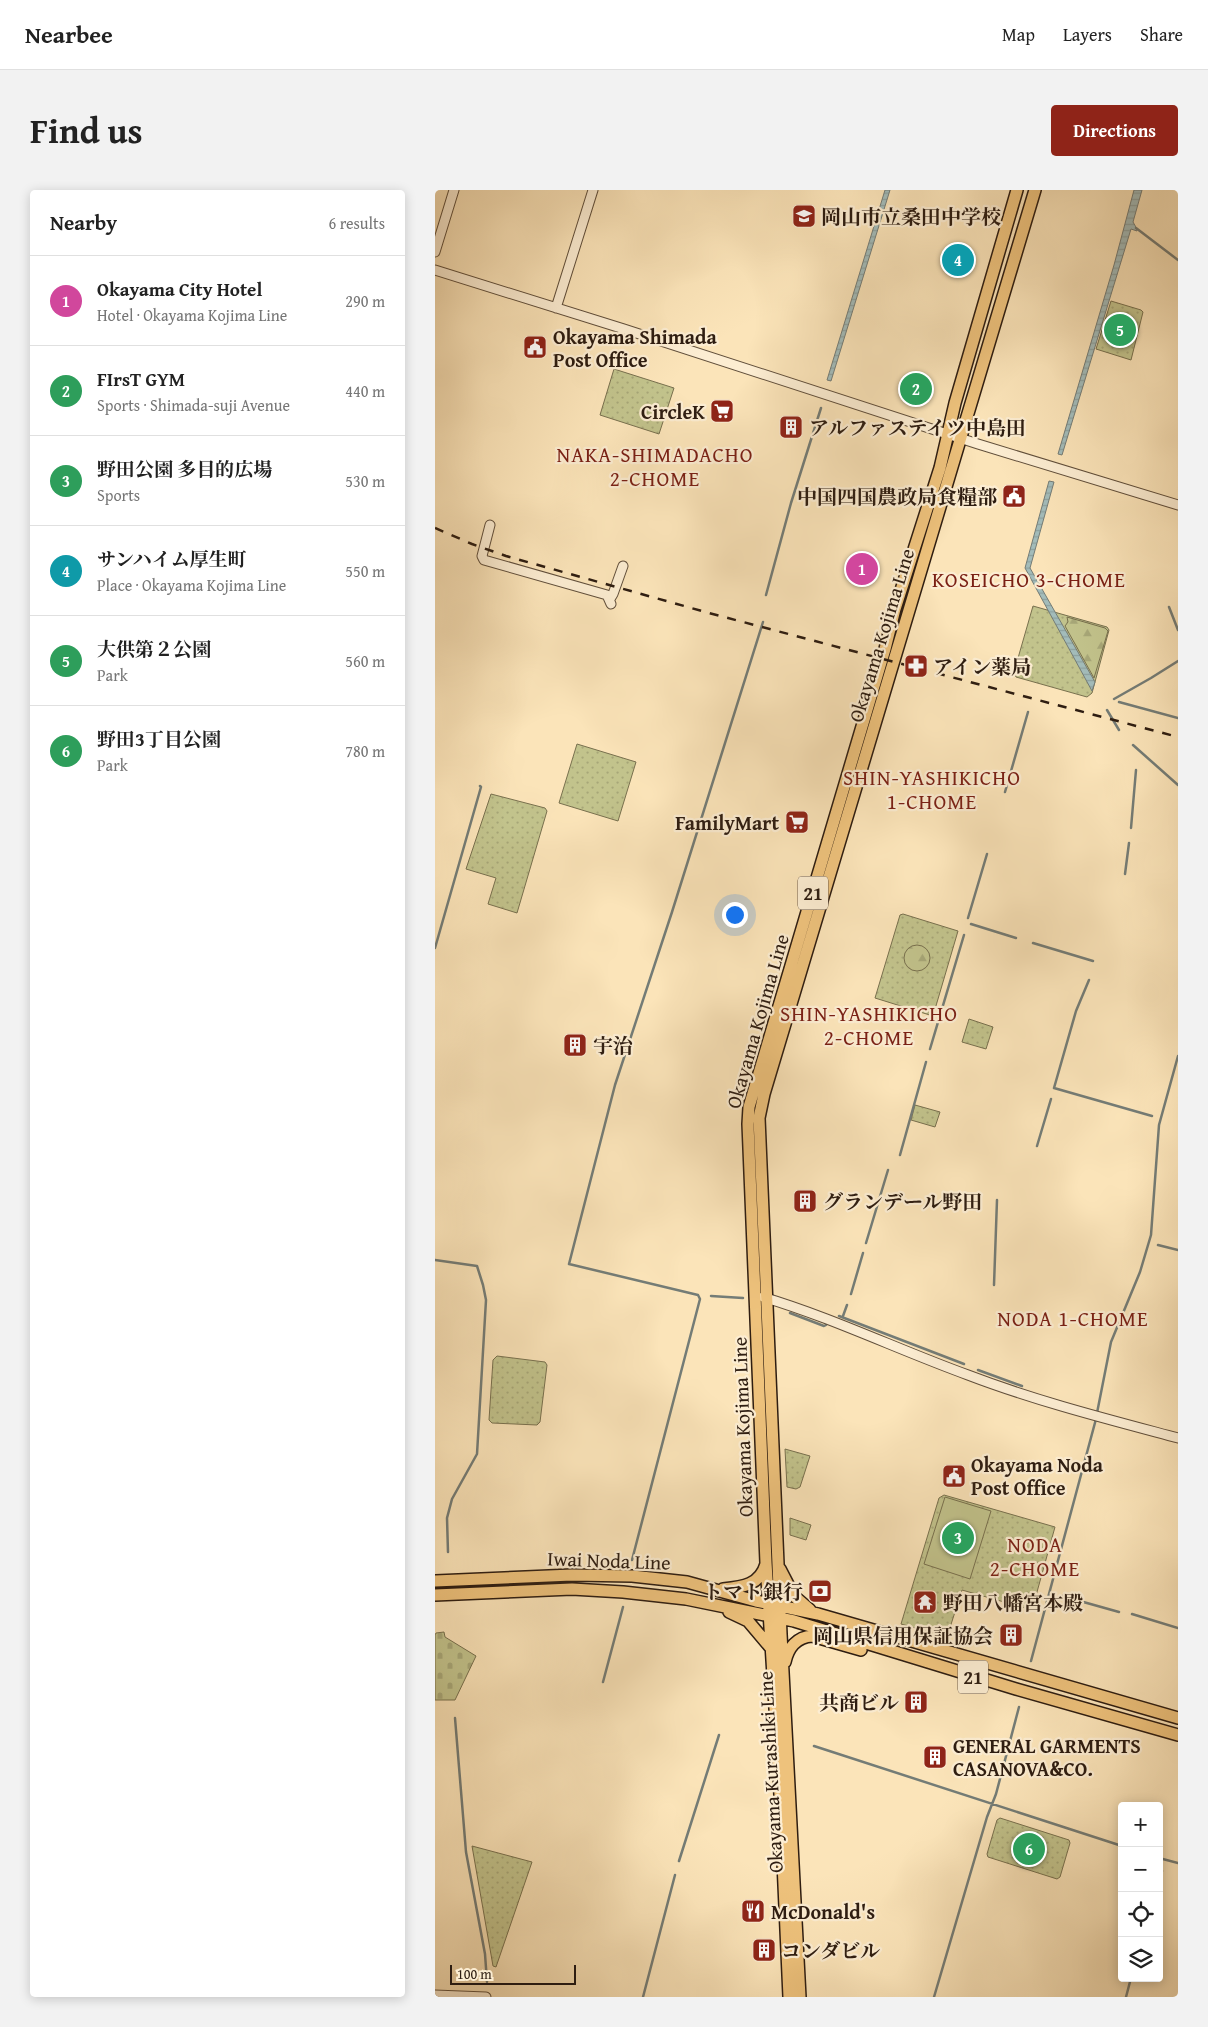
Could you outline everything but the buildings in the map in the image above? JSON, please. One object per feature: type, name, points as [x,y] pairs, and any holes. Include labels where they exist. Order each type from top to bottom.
[{"type":"main road","name":"Okayama Kojima Line","points":[[774,1605],[779,1565],[748,1124],[751,1100],[885,649],[895,609],[940,468],[975,330],[1017,190]]},
{"type":"main road","name":"Okayama Kojima Line","points":[[774,1605],[766,1563],[759,1127],[762,1103],[1035,190]]},
{"type":"main road","points":[[714,1589],[738,1588],[753,1583],[762,1574],[766,1563]]},
{"type":"main road","points":[[779,1565],[794,1596],[818,1614]]},
{"type":"main road","name":"Iwai Noda Line","points":[[435,1581],[572,1575],[631,1576],[673,1579],[774,1605]]},
{"type":"main road","name":"Iwai Noda Line","points":[[435,1595],[573,1589],[643,1594],[711,1604],[775,1617]]},
{"type":"main road","points":[[711,1604],[749,1622],[770,1647]]},
{"type":"main road","name":"21","points":[[774,1605],[818,1614],[1178,1718]]},
{"type":"main road","name":"Okayama Kurashiki Line","points":[[774,1605],[783,1668],[800,1997]]},
{"type":"main road","name":"21","points":[[775,1617],[1178,1735]]},
{"type":"main road","name":"Okayama Kurashiki Line","points":[[775,1617],[770,1647],[779,1773],[789,1997]]},
{"type":"main road","points":[[783,1668],[786,1654],[790,1648],[800,1639],[812,1636],[863,1651],[888,1651]]},
{"type":"street","points":[[435,252],[454,190]]},
{"type":"street","points":[[556,308],[593,190]]},
{"type":"street","points":[[435,270],[960,438],[1178,505]]},
{"type":"street","points":[[490,525],[482,556],[484,560],[607,595],[611,601],[623,566]]},
{"type":"street","points":[[761,1296],[847,1327],[967,1375],[1033,1398],[1178,1438]]},
{"type":"street","points":[[435,1995],[486,1997]]},
{"type":"green space","points":[[1111,301],[1143,312],[1131,360],[1096,349]]},
{"type":"green space","points":[[614,369],[674,388],[659,434],[600,415]]},
{"type":"green space","points":[[1033,606],[1107,627],[1109,630],[1092,693],[1087,697],[1016,677],[1014,672]]},
{"type":"green space","points":[[1067,617],[1105,628],[1108,631],[1094,678],[1065,626],[1068,622]]},
{"type":"green space","points":[[577,744],[636,762],[618,821],[559,803]]},
{"type":"green space","points":[[491,794],[545,808],[547,811],[517,913],[488,904],[496,878],[466,869]]},
{"type":"green space","points":[[903,914],[958,931],[933,1016],[875,998],[900,915]]},
{"type":"green space","points":[[917,945],[926,949],[930,958],[926,967],[917,971],[908,967],[904,958],[908,949]]},
{"type":"green space","points":[[969,1019],[993,1027],[986,1049],[962,1042]]},
{"type":"green space","points":[[915,1105],[940,1112],[935,1127],[911,1120]]},
{"type":"green space","points":[[497,1356],[545,1362],[547,1365],[540,1422],[537,1425],[492,1423],[489,1420],[493,1360]]},
{"type":"green space","points":[[785,1449],[810,1456],[800,1487],[796,1489],[787,1487]]},
{"type":"green space","points":[[944,1495],[1055,1527],[1032,1610],[962,1590],[947,1637],[901,1624],[939,1498]]},
{"type":"green space","points":[[945,1497],[991,1511],[970,1579],[924,1564]]},
{"type":"green space","points":[[790,1518],[811,1525],[806,1540],[790,1535]]},
{"type":"green space","points":[[444,1632],[445,1637],[476,1656],[455,1700],[435,1700],[435,1635],[436,1633]]},
{"type":"green space","points":[[1000,1818],[1069,1840],[1070,1843],[1060,1877],[1057,1879],[988,1857],[987,1854],[997,1820]]},
{"type":"green space","points":[[472,1846],[532,1862],[496,1967],[493,1966]]},
{"type":"water","points":[[885,190],[890,190],[831,381],[827,380]]},
{"type":"water","points":[[1134,190],[1142,190],[1133,222],[1137,231],[1131,229],[1062,455],[1058,454],[1114,265]]},
{"type":"water","points":[[1049,481],[1054,482],[1030,568],[1095,682],[1092,691],[1025,568]]},
{"type":"waterway","points":[[1136,228],[1178,260]]},
{"type":"waterway","points":[[766,595],[791,503],[821,408]]},
{"type":"waterway","points":[[1169,607],[1178,630]]},
{"type":"waterway","points":[[632,1560],[700,1299],[698,1295],[569,1264],[615,1085],[672,912],[763,622]]},
{"type":"waterway","points":[[1114,699],[1178,661]]},
{"type":"waterway","points":[[1119,702],[1178,718]]},
{"type":"waterway","points":[[1107,710],[1119,730]]},
{"type":"waterway","points":[[1005,792],[1028,712]]},
{"type":"waterway","points":[[1133,745],[1178,785]]},
{"type":"waterway","points":[[1131,828],[1136,770]]},
{"type":"waterway","points":[[435,948],[480,786]]},
{"type":"waterway","points":[[1125,874],[1129,843]]},
{"type":"waterway","points":[[968,918],[987,854]]},
{"type":"waterway","points":[[971,924],[1016,938]]},
{"type":"waterway","points":[[930,1049],[964,935]]},
{"type":"waterway","points":[[1033,943],[1093,961]]},
{"type":"waterway","points":[[1089,980],[1076,1011],[1054,1088],[1152,1116]]},
{"type":"waterway","points":[[1097,1413],[1111,1342],[1140,1272],[1151,1235],[1159,1125],[1178,1056]]},
{"type":"waterway","points":[[900,1155],[926,1062]]},
{"type":"waterway","points":[[1037,1146],[1051,1099]]},
{"type":"waterway","points":[[866,1243],[888,1170]]},
{"type":"waterway","points":[[994,1285],[997,1200]]},
{"type":"waterway","points":[[1158,1245],[1178,1250]]},
{"type":"waterway","points":[[851,1294],[863,1253]]},
{"type":"waterway","points":[[435,1260],[477,1266],[486,1300],[477,1454],[452,1499],[447,1518],[448,1552]]},
{"type":"waterway","points":[[711,1296],[743,1298]]},
{"type":"waterway","points":[[843,1316],[847,1305]]},
{"type":"waterway","points":[[790,1313],[824,1326],[826,1325]]},
{"type":"waterway","points":[[839,1316],[964,1364]]},
{"type":"waterway","points":[[978,1370],[1022,1386]]},
{"type":"waterway","points":[[1031,1661],[1096,1419]]},
{"type":"waterway","points":[[1062,1596],[1119,1612]]},
{"type":"waterway","points":[[603,1682],[623,1607]]},
{"type":"waterway","points":[[1132,1614],[1178,1628]]},
{"type":"waterway","points":[[934,1997],[987,1817],[996,1794],[1019,1707]]},
{"type":"waterway","points":[[455,1718],[466,1852],[485,1954],[487,1982]]},
{"type":"waterway","points":[[679,1861],[719,1735]]},
{"type":"waterway","points":[[814,1746],[1118,1845]]},
{"type":"waterway","points":[[1163,1859],[1178,1863]]},
{"type":"waterway","points":[[643,1997],[675,1875]]},
{"type":"waterway","points":[[1126,1997],[1130,1982]]},
{"type":"railway","points":[[435,528],[506,556],[709,613],[1178,737]]},
{"type":"place","name":"岡山市立桑田中学校","points":[[804,216]]},
{"type":"place","name":"サンハイム厚生町","points":[[958,260]]},
{"type":"place","name":"大供第２公園","points":[[1120,330]]},
{"type":"place","name":"Okayama Shimada Post Office","points":[[535,347]]},
{"type":"place","name":"FIrsT GYM","points":[[916,389]]},
{"type":"place","name":"CircleK","points":[[722,411]]},
{"type":"place","name":"アルファステイツ中島田","points":[[791,427]]},
{"type":"place","name":"中国四国農政局食糧部","points":[[1014,496]]},
{"type":"place","name":"Okayama City Hotel","points":[[862,569]]},
{"type":"place","name":"アイン薬局","points":[[916,666]]},
{"type":"place","name":"FamilyMart","points":[[797,822]]},
{"type":"place","name":"宇治","points":[[575,1045]]},
{"type":"place","name":"グランデール野田","points":[[805,1201]]},
{"type":"place","name":"Okayama Noda Post Office","points":[[954,1476]]},
{"type":"place","name":"野田公園 多目的広場","points":[[958,1538]]},
{"type":"place","name":"トマト銀行","points":[[820,1591]]},
{"type":"place","name":"野田八幡宮本殿","points":[[925,1602]]},
{"type":"place","name":"岡山県信用保証協会","points":[[1011,1635]]},
{"type":"place","name":"共商ビル","points":[[916,1702]]},
{"type":"place","name":"GENERAL GARMENTS CASANOVA&CO.","points":[[935,1757]]},
{"type":"place","name":"野田3丁目公園","points":[[1029,1849]]},
{"type":"place","name":"McDonald's","points":[[753,1911]]},
{"type":"place","name":"コンダビル","points":[[764,1950]]},
{"type":"district","name":"NAKA-SHIMADACHO 2-CHOME","points":[[655,466]]},
{"type":"district","name":"KOSEICHO 3-CHOME","points":[[1029,579]]},
{"type":"district","name":"SHIN-YASHIKICHO 1-CHOME","points":[[932,789]]},
{"type":"district","name":"SHIN-YASHIKICHO 2-CHOME","points":[[869,1025]]},
{"type":"district","name":"NODA 1-CHOME","points":[[1073,1318]]},
{"type":"district","name":"NODA 2-CHOME","points":[[1035,1556]]}]
